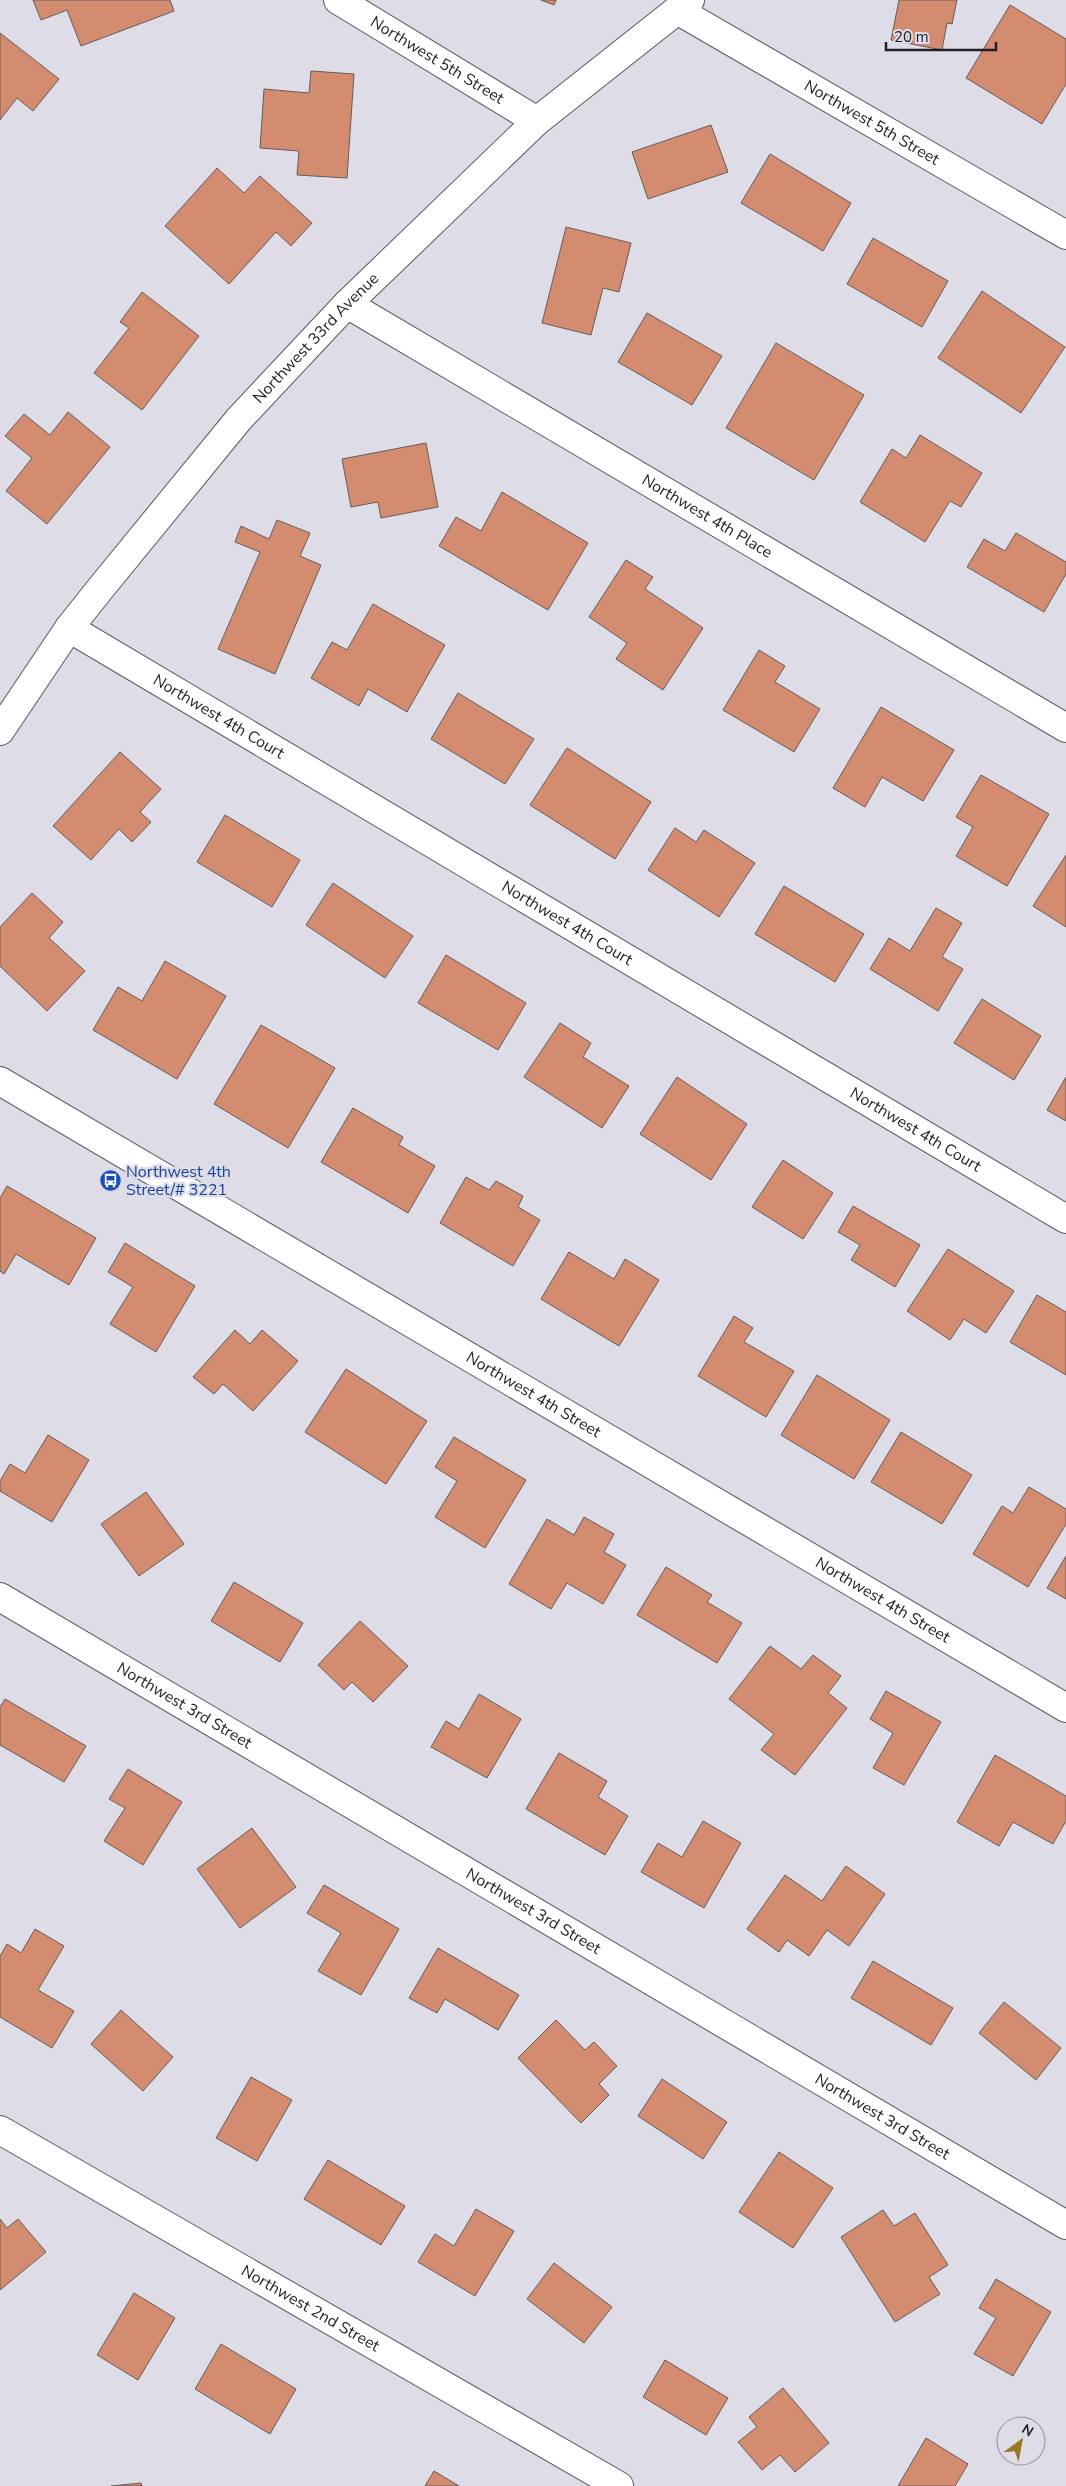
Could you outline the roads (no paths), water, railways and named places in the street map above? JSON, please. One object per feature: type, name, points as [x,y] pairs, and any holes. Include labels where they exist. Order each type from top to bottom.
[{"type":"street","name":"Northwest 5th Street","points":[[338,0],[537,121]]},
{"type":"street","name":"Northwest 5th Street","points":[[684,5],[1066,235]]},
{"type":"street","name":"Northwest 33rd Avenue","points":[[0,731],[69,628],[239,419],[347,304],[537,121],[684,5]]},
{"type":"street","name":"Northwest 4th Place","points":[[347,304],[1066,728]]},
{"type":"street","name":"Northwest 4th Court","points":[[69,628],[1066,1219]]},
{"type":"street","name":"Northwest 4th Street","points":[[0,1081],[1066,1708]]},
{"type":"street","name":"Northwest 3rd Street","points":[[0,1597],[1066,2225]]},
{"type":"street","name":"Northwest 2nd Street","points":[[0,2130],[619,2486]]},
{"type":"place","name":"Northwest 4th Street/# 3221","points":[[110,1181]]}]
